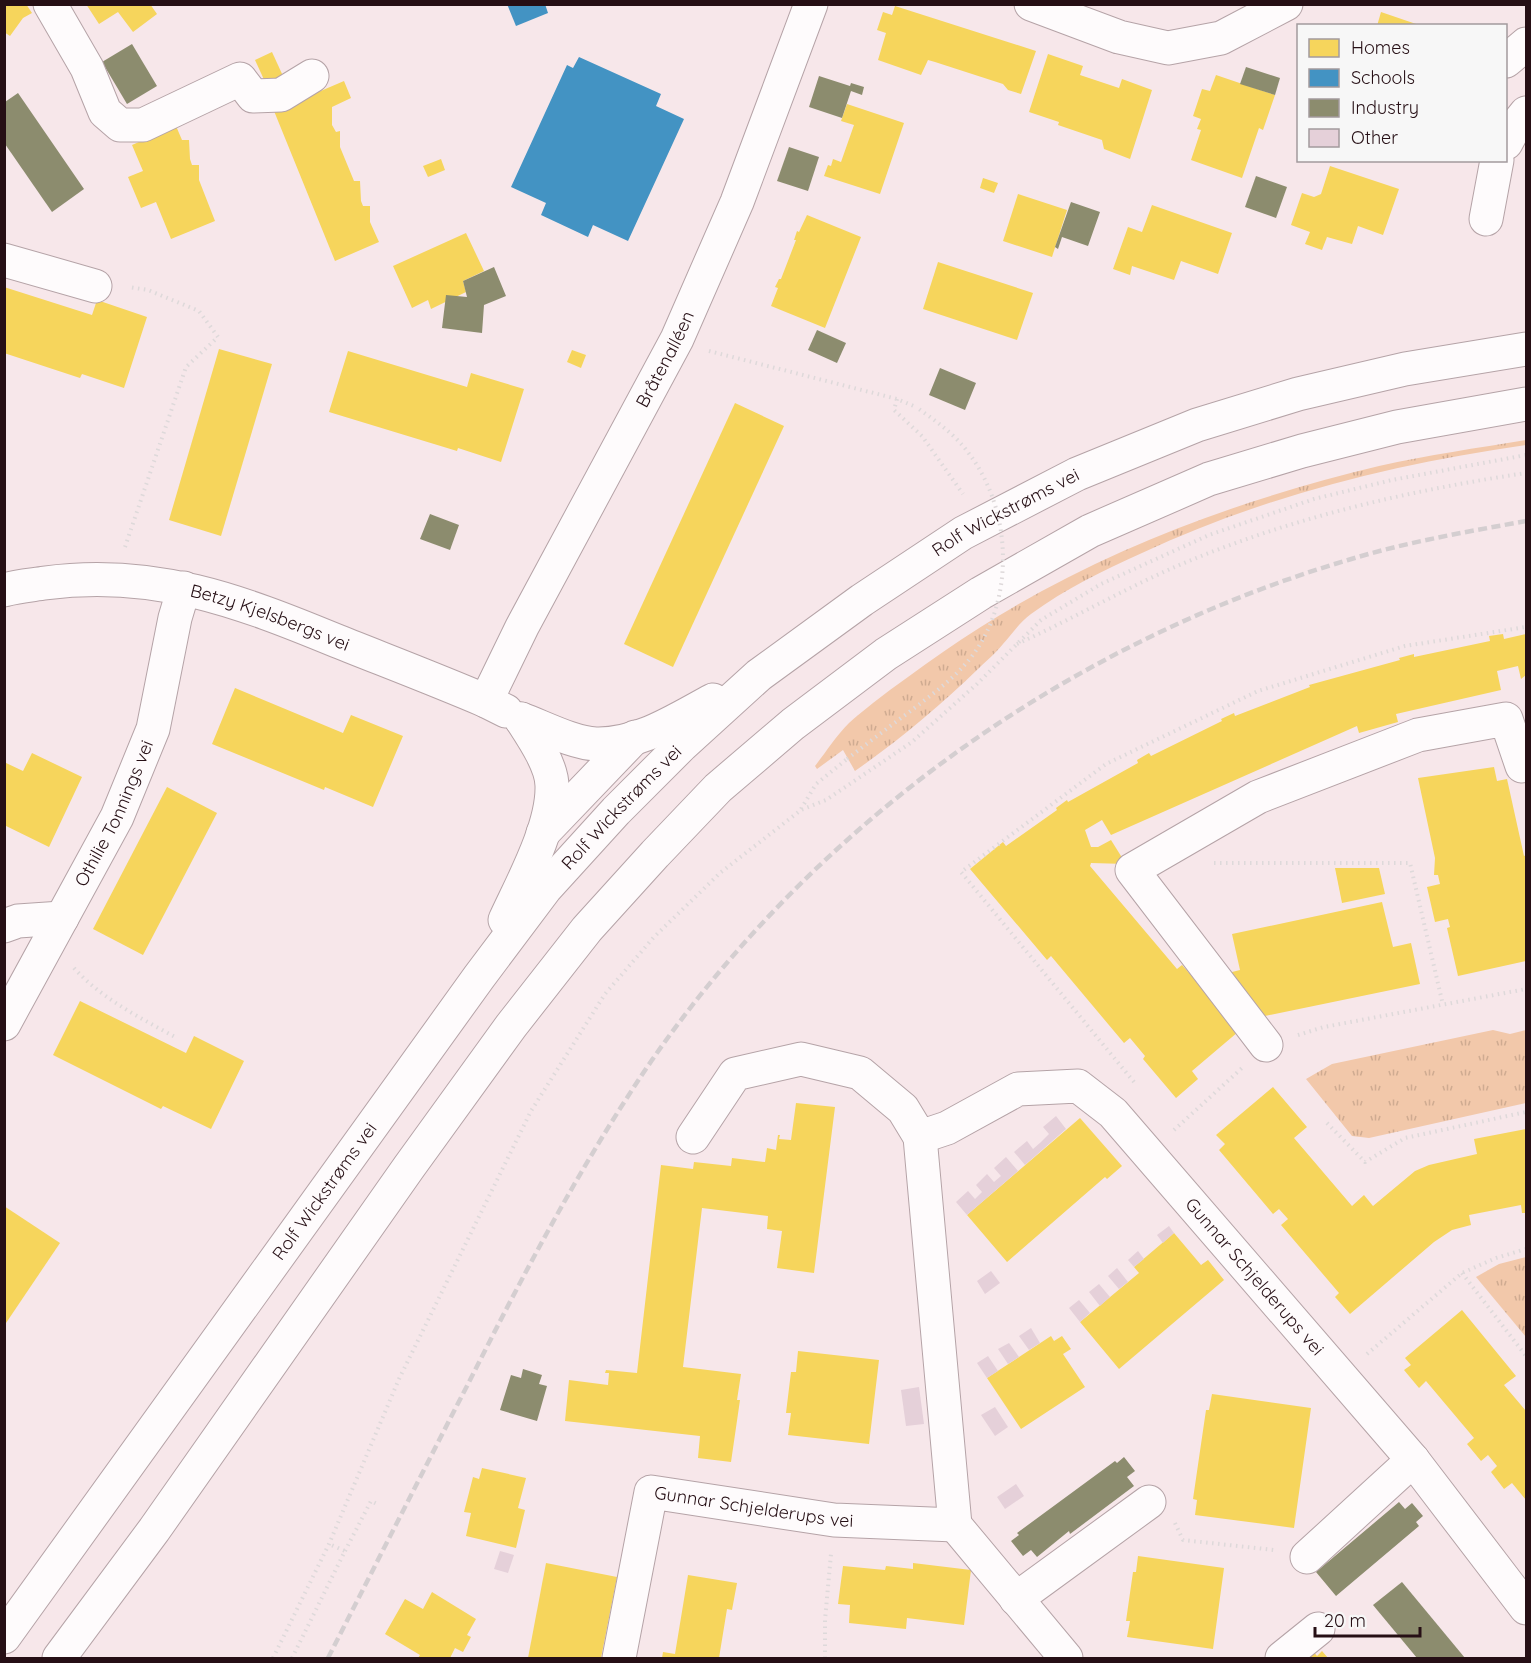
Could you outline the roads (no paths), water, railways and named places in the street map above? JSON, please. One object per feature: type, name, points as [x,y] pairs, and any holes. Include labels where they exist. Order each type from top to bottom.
[{"type":"main road","points":[[50,4],[87,68],[105,112],[120,125],[143,124],[240,79],[253,96],[281,95],[312,76]]},
{"type":"main road","name":"Bråtenalléen","points":[[486,700],[522,627],[677,339],[737,202],[812,4]]},
{"type":"main road","points":[[1031,4],[1119,37],[1168,48],[1221,38],[1286,4]]},
{"type":"main road","points":[[1507,60],[1527,44]]},
{"type":"main road","points":[[1507,141],[1514,128],[1527,113]]},
{"type":"main road","points":[[1486,219],[1497,162]]},
{"type":"main road","points":[[4,260],[94,286]]},
{"type":"main road","name":"Rolf Wickstrøms vei","points":[[4,1637],[479,977],[545,889],[682,745],[759,675],[862,600],[963,534],[1077,474],[1197,425],[1298,394],[1406,369],[1527,349]]},
{"type":"main road","points":[[59,1659],[154,1530],[409,1167],[518,1017],[587,929],[718,789],[793,724],[886,654],[981,593],[1090,531],[1187,488],[1209,479],[1302,451],[1397,427],[1527,404]]},
{"type":"main road","name":"Betzy Kjelsbergs vei","points":[[4,590],[60,581],[112,579],[184,588],[232,600],[296,623],[486,700],[521,719],[560,734],[596,744],[635,737]]},
{"type":"main road","name":"Othilie Tonnings vei","points":[[4,1024],[117,817],[153,729],[174,618],[184,588]]},
{"type":"main road","points":[[543,834],[635,737],[658,729],[759,675]]},
{"type":"main road","points":[[479,977],[543,834],[550,803],[552,784],[542,753],[521,719]]},
{"type":"main road","points":[[1266,1045],[1132,870],[1258,797],[1418,735],[1506,719],[1521,766]]},
{"type":"main road","points":[[4,926],[18,921],[62,918]]},
{"type":"main road","points":[[693,1137],[735,1074],[801,1059],[860,1073],[903,1108],[920,1137],[955,1525],[1066,1659]]},
{"type":"main road","name":"Gunnar Schjelderups vei","points":[[920,1137],[947,1128],[1018,1089],[1078,1086],[1113,1113],[1413,1460],[1527,1608]]},
{"type":"main road","points":[[1292,1554],[1413,1460]]},
{"type":"main road","name":"Gunnar Schjelderups vei","points":[[619,1659],[651,1492],[834,1520],[955,1525]]},
{"type":"main road","points":[[1016,1599],[1149,1502]]},
{"type":"main road","points":[[1282,1659],[1318,1629]]},
{"type":"railway","points":[[328,1658],[510,1303],[601,1139],[652,1060],[718,974],[791,893],[871,819],[958,752],[1049,691],[1145,639],[1245,595],[1348,560],[1459,533],[1526,521]]}]
